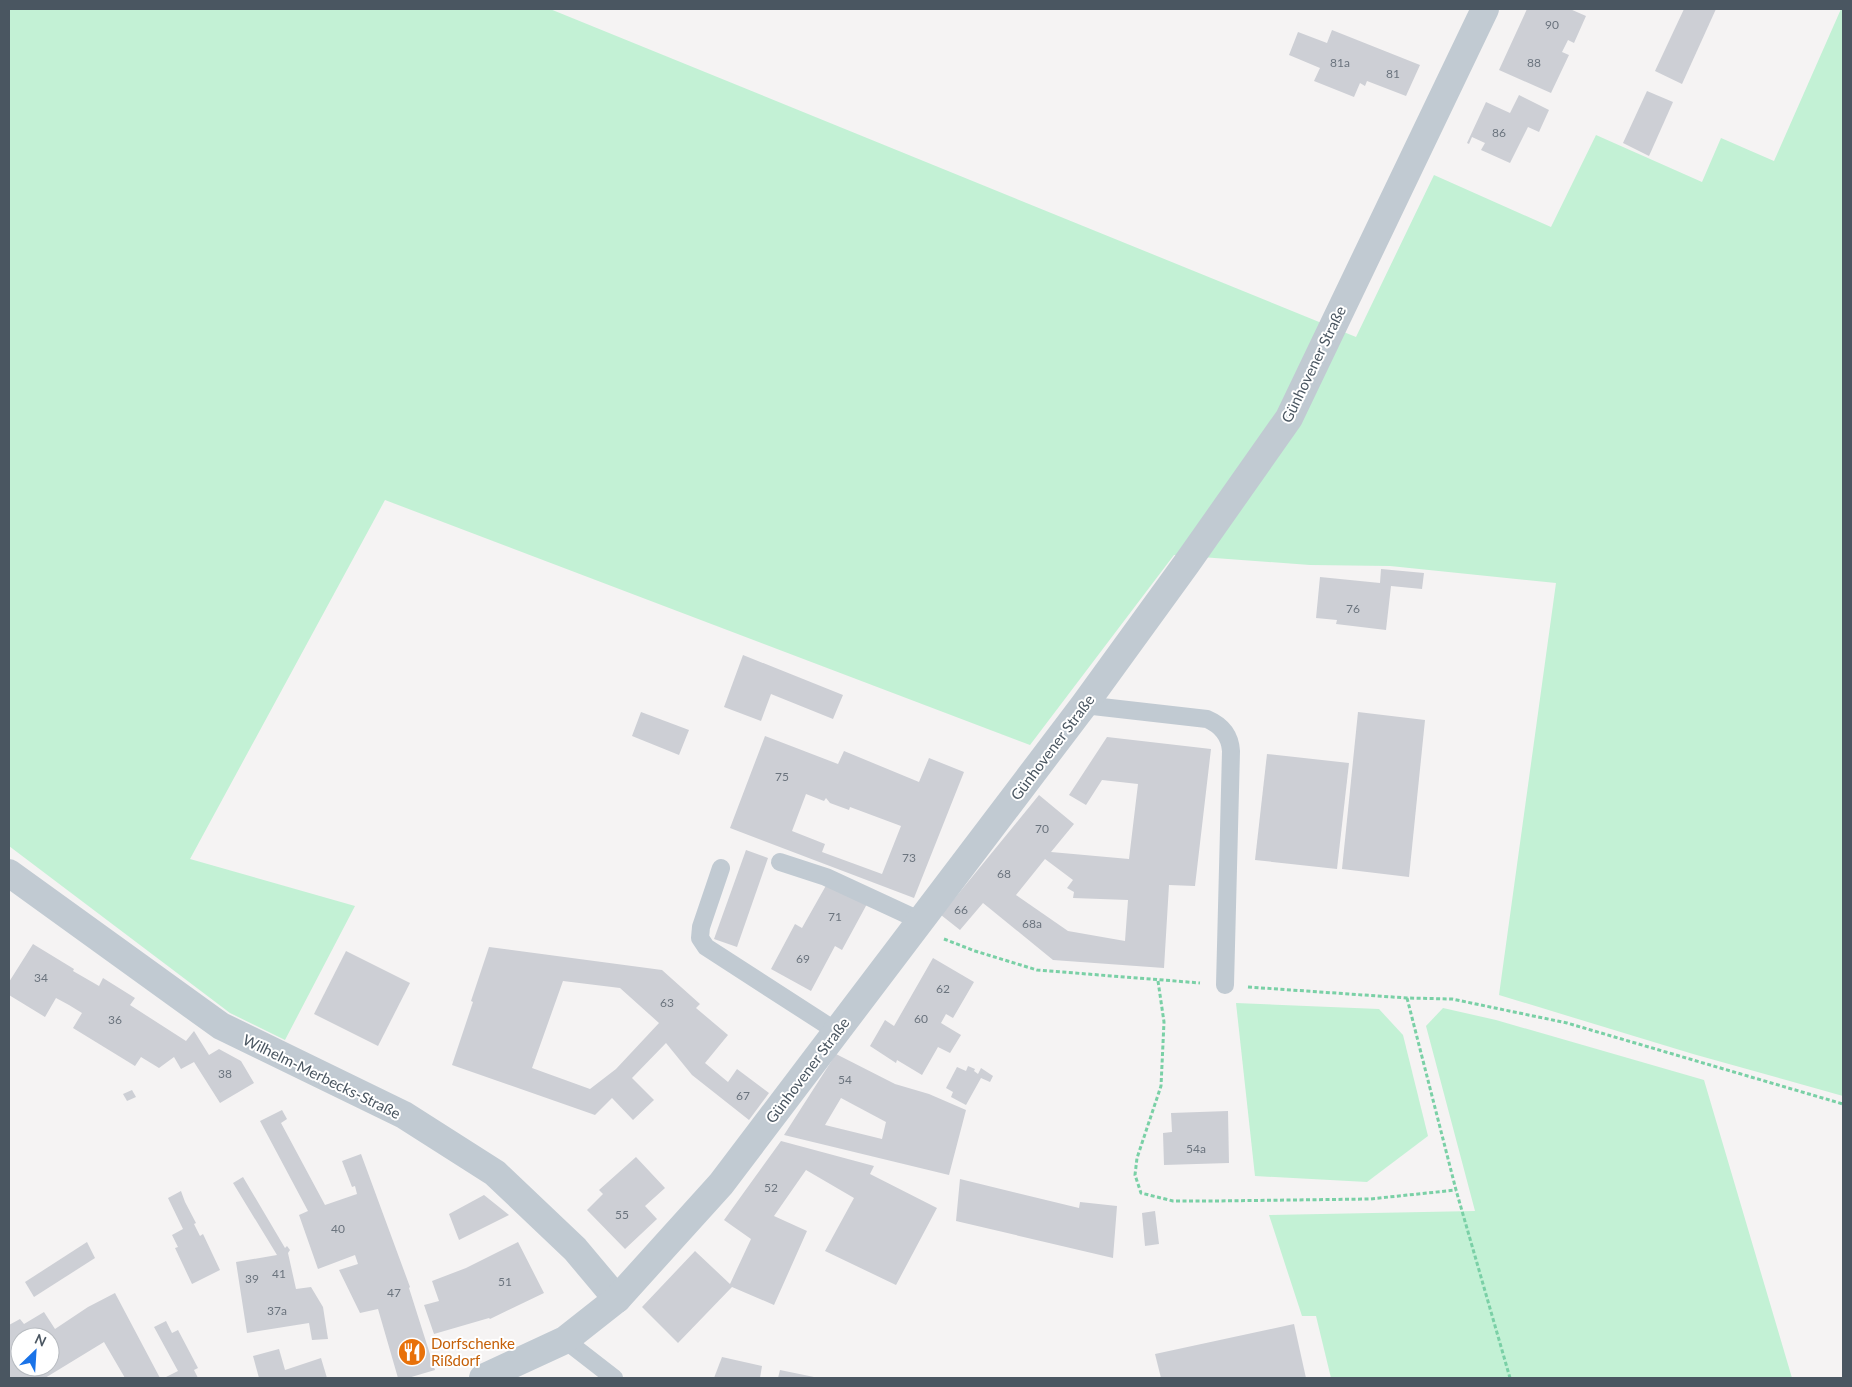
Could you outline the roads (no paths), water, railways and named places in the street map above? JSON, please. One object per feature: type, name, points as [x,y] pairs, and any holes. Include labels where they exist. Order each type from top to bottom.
[{"type":"street","name":"Günhovener Straße","points":[[483,1378],[564,1340],[616,1299],[721,1184],[1084,706],[1288,418],[1485,9]]},
{"type":"street","name":"Wilhelm-Merbecks-Straße","points":[[9,873],[221,1026],[404,1115],[495,1173],[575,1249],[616,1299]]},
{"type":"lane","points":[[1084,706],[1207,719],[1221,728],[1228,737],[1231,751],[1225,985]]},
{"type":"lane","points":[[780,862],[826,877],[918,924]]},
{"type":"lane","points":[[721,868],[701,927],[700,938],[706,947],[836,1031]]},
{"type":"lane","points":[[564,1340],[614,1378]]},
{"type":"place","name":"Dorfschenke Rißdorf","points":[[412,1352]]}]
